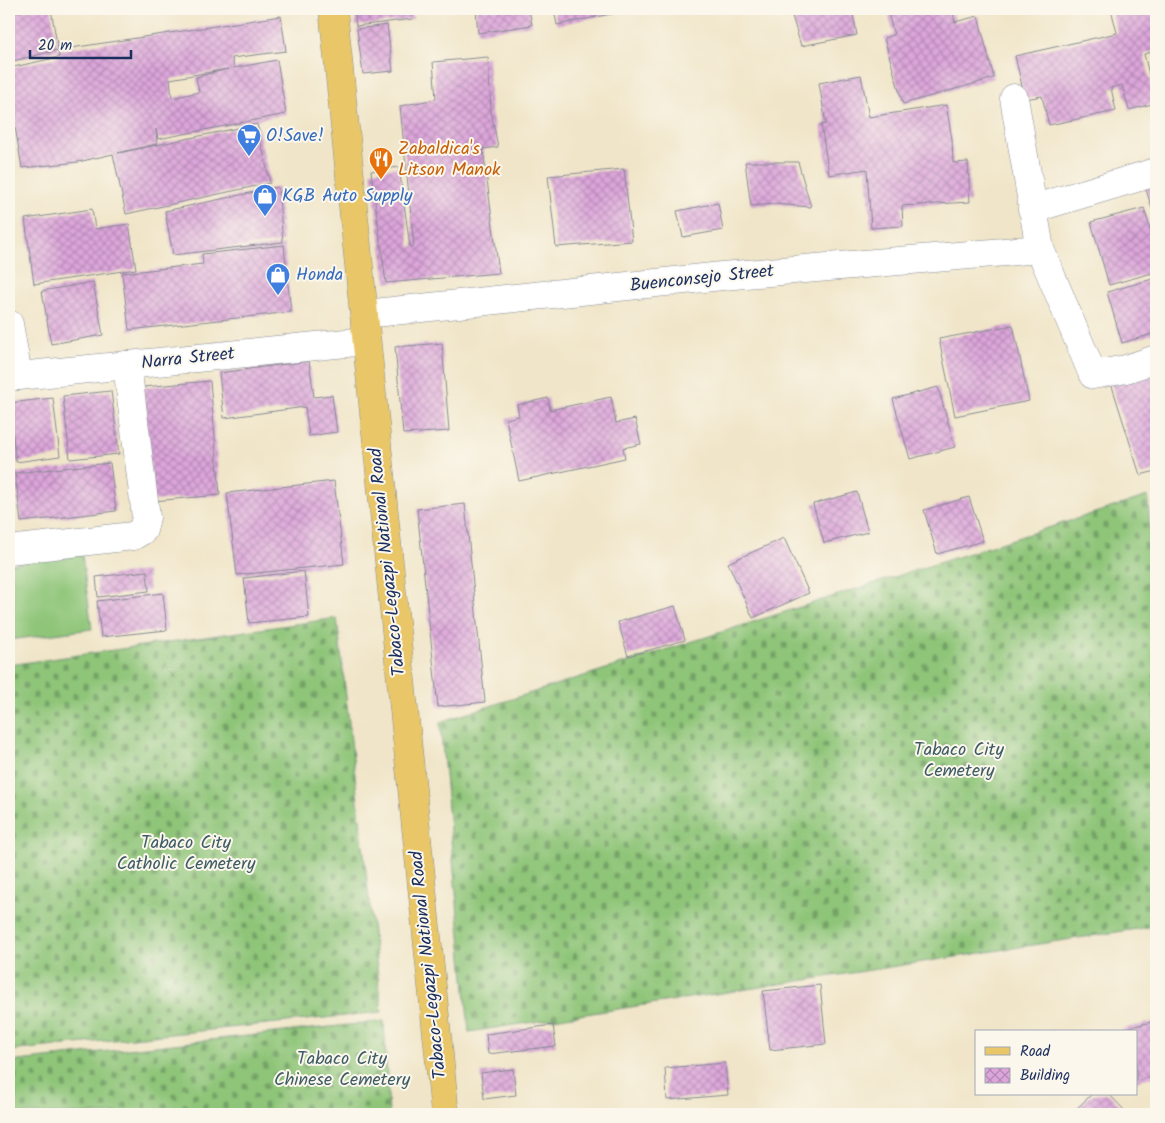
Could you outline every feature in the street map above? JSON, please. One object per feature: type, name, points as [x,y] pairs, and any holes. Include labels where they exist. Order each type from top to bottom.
[{"type":"main road","name":"Tabaco-Legazpi National Road","points":[[333,9],[365,314],[416,846],[445,1114]]},
{"type":"street","points":[[1014,98],[1040,249],[1093,374],[1126,369],[1156,359]]},
{"type":"street","points":[[1032,209],[1156,172]]},
{"type":"street","name":"Buenconsejo Street","points":[[365,314],[722,276],[1040,249]]},
{"type":"street","points":[[9,324],[13,376]]},
{"type":"street","name":"Narra Street","points":[[13,376],[366,340]]},
{"type":"street","points":[[9,550],[133,536],[143,530],[146,517],[127,365]]},
{"type":"green space","name":"Tabaco City Cemetery","points":[[1148,496],[1156,673],[1156,926],[469,1032],[440,722]]},
{"type":"green space","points":[[82,555],[92,629],[9,640],[9,564]]},
{"type":"green space","name":"Tabaco City Catholic Cemetery","points":[[337,618],[382,1012],[9,1051],[9,665]]},
{"type":"green space","name":"Tabaco City Chinese Cemetery","points":[[384,1021],[389,1114],[9,1114],[9,1062]]},
{"type":"building","points":[[29,9],[51,9],[58,50],[9,62],[9,14]]},
{"type":"building","points":[[354,9],[411,9],[413,19],[356,26]]},
{"type":"building","points":[[476,9],[529,9],[532,25],[478,33]]},
{"type":"building","points":[[554,9],[635,9],[557,25]]},
{"type":"building","points":[[790,9],[852,9],[857,35],[801,46]]},
{"type":"building","points":[[887,9],[952,9],[955,22],[978,16],[994,78],[903,104],[884,38],[894,35]]},
{"type":"building","points":[[1111,9],[1156,9],[1156,51],[1144,54],[1156,103],[1129,110],[1122,85],[1111,88],[1116,111],[1049,125],[1042,96],[1025,99],[1015,56],[1117,33]]},
{"type":"building","points":[[281,16],[286,51],[232,58],[234,68],[277,60],[286,114],[158,139],[156,129],[157,144],[118,153],[257,124],[270,183],[126,214],[113,154],[78,162],[22,168],[9,91],[9,68],[59,57],[58,50]],"holes":[[[228,69],[196,77],[199,92],[172,98],[170,79]]]},
{"type":"building","points":[[387,25],[393,71],[363,74],[357,29]]},
{"type":"building","points":[[488,57],[491,111],[498,147],[483,149],[499,273],[386,283],[371,171],[399,167],[410,247],[414,246],[400,106],[436,99],[433,62]]},
{"type":"building","points":[[861,75],[869,117],[946,105],[952,139],[953,163],[968,162],[970,202],[902,206],[903,226],[871,228],[867,169],[829,175],[821,125],[826,124],[819,83]]},
{"type":"building","points":[[745,162],[798,162],[811,207],[774,204],[751,206]]},
{"type":"building","points":[[624,169],[632,241],[556,247],[548,176]]},
{"type":"building","points":[[1156,182],[1156,222],[1145,186]]},
{"type":"building","points":[[278,187],[283,242],[173,255],[165,211]]},
{"type":"building","points":[[718,203],[723,230],[683,237],[677,211]]},
{"type":"building","points":[[1144,208],[1156,249],[1156,272],[1109,285],[1091,222]]},
{"type":"building","points":[[92,209],[95,229],[129,224],[136,269],[34,284],[25,219]]},
{"type":"building","points":[[284,245],[291,312],[129,330],[122,273],[203,264],[202,254]]},
{"type":"building","points":[[1156,278],[1156,333],[1122,343],[1107,292]]},
{"type":"building","points":[[93,282],[103,335],[51,344],[42,291]]},
{"type":"building","points":[[1013,325],[1029,401],[955,416],[939,339]]},
{"type":"building","points":[[442,343],[449,431],[403,434],[395,347]]},
{"type":"building","points":[[309,361],[314,397],[332,395],[337,432],[309,436],[305,407],[224,418],[219,373]]},
{"type":"building","points":[[1156,372],[1156,471],[1140,475],[1111,383]]},
{"type":"building","points":[[210,381],[220,495],[153,501],[143,387]]},
{"type":"building","points":[[938,387],[955,447],[910,459],[893,399]]},
{"type":"building","points":[[111,391],[119,454],[70,459],[63,396]]},
{"type":"building","points":[[611,397],[616,423],[635,419],[641,444],[623,448],[625,458],[519,481],[506,419],[519,416],[517,405],[548,398],[550,410]]},
{"type":"building","points":[[53,398],[60,456],[16,462],[9,403]]},
{"type":"building","points":[[110,463],[116,511],[21,522],[15,473]]},
{"type":"building","points":[[334,481],[344,564],[237,575],[227,493]]},
{"type":"building","points":[[857,492],[868,532],[824,543],[813,504]]},
{"type":"building","points":[[969,497],[983,541],[937,554],[924,510]]},
{"type":"building","points":[[465,504],[485,702],[438,707],[417,509]]},
{"type":"building","points":[[784,538],[809,593],[753,618],[728,563]]},
{"type":"building","points":[[147,571],[149,591],[98,597],[96,577]]},
{"type":"building","points":[[304,571],[309,617],[249,623],[244,578]]},
{"type":"building","points":[[163,593],[167,630],[101,637],[97,601]]},
{"type":"building","points":[[675,606],[685,640],[628,656],[618,622]]},
{"type":"building","points":[[820,985],[826,1044],[770,1050],[763,991]]},
{"type":"building","points":[[1156,1021],[1156,1076],[1138,1080],[1138,1030],[1122,1029]]},
{"type":"building","points":[[553,1025],[556,1046],[488,1054],[486,1034]]},
{"type":"building","points":[[725,1063],[728,1095],[667,1100],[665,1068]]},
{"type":"building","points":[[513,1069],[516,1095],[484,1099],[481,1073]]},
{"type":"building","points":[[1090,1096],[1111,1096],[1128,1114],[1071,1114]]},
{"type":"place","name":"O!Save!","points":[[249,157]]},
{"type":"place","name":"Zabaldica's Litson Manok","points":[[381,180]]},
{"type":"place","name":"KGB Auto Supply","points":[[265,217]]},
{"type":"place","name":"Honda","points":[[278,296]]}]
